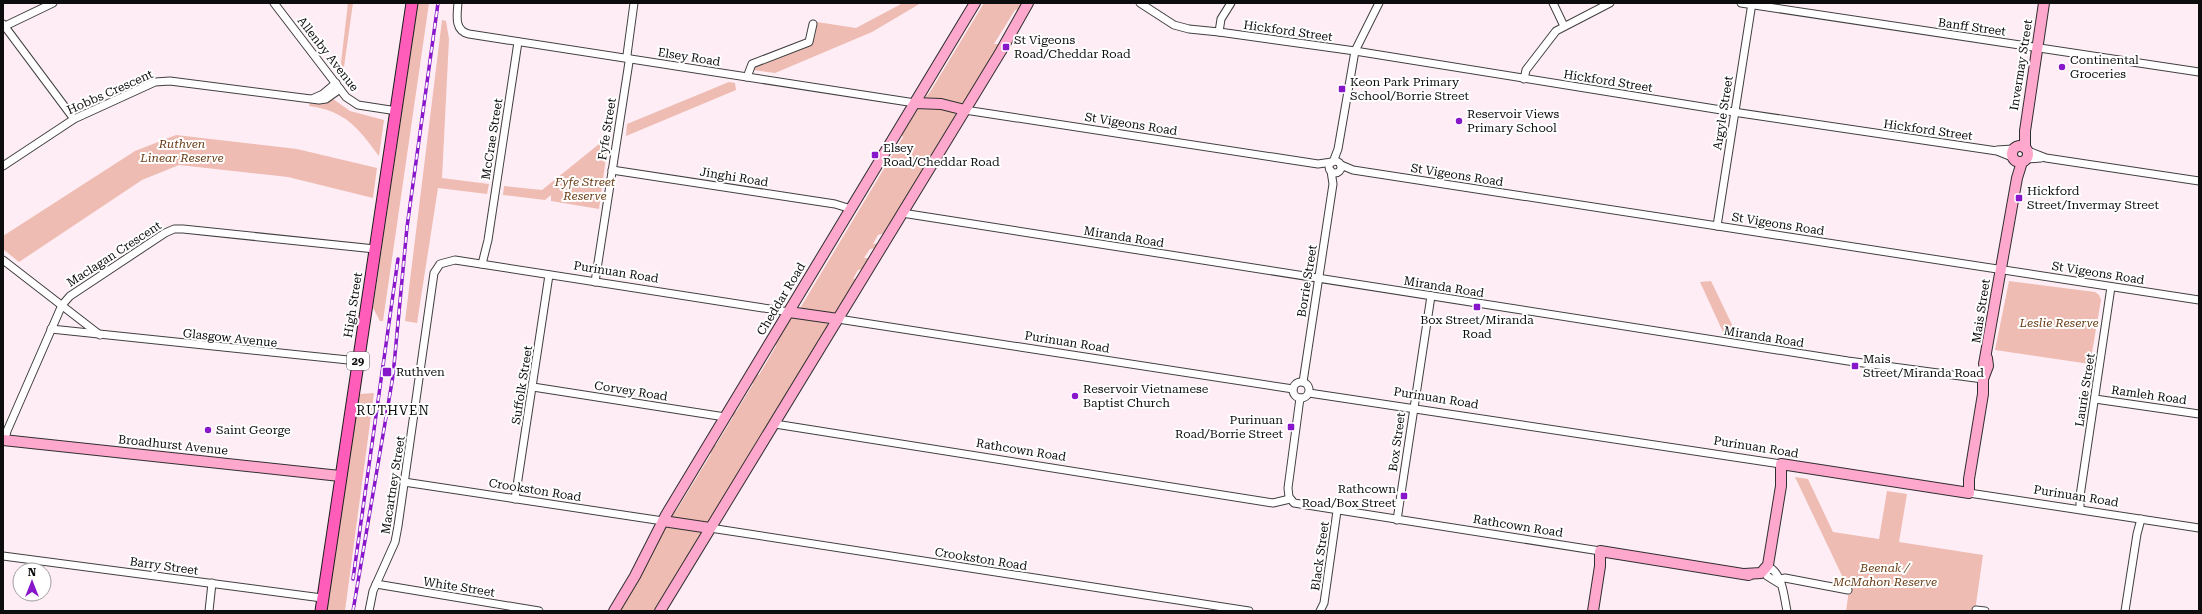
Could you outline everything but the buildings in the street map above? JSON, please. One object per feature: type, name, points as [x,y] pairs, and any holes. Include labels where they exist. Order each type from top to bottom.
[{"type":"main road","name":"High Street","points":[[321,611],[412,3]]},
{"type":"main road","name":"Cheddar Road","points":[[614,611],[635,576],[663,521],[975,3]]},
{"type":"main road","name":"Invermay Street","points":[[2001,269],[2025,131],[2044,3]]},
{"type":"main road","points":[[660,611],[965,110],[1026,7]]},
{"type":"main road","points":[[915,103],[941,104],[965,110]]},
{"type":"main road","name":"Mais Street","points":[[1966,492],[1980,406],[1980,379],[1987,358],[2001,269]]},
{"type":"main road","points":[[789,312],[838,319]]},
{"type":"main road","name":"Broadhurst Avenue","points":[[4,440],[340,476]]},
{"type":"main road","points":[[1774,578],[1772,550],[1785,465]]},
{"type":"main road","name":"Purinuan Road","points":[[1785,465],[1966,492]]},
{"type":"main road","points":[[663,521],[710,528]]},
{"type":"main road","points":[[1593,611],[1602,552]]},
{"type":"main road","name":"Rathcown Road","points":[[1602,552],[1744,574],[1759,574],[1774,578]]},
{"type":"street","points":[[53,3],[4,26],[74,119]]},
{"type":"street","name":"Allenby Avenue","points":[[274,3],[346,97],[358,105],[396,111]]},
{"type":"street","name":"Elsey Road","points":[[458,3],[457,19],[460,30],[465,33],[915,103]]},
{"type":"street","name":"Fyfe Street","points":[[595,282],[628,58],[634,3]]},
{"type":"street","points":[[1026,7],[1035,3]]},
{"type":"street","name":"Hickford Street","points":[[1140,3],[1158,16],[1179,27],[1355,51],[1734,111],[2199,181]]},
{"type":"street","points":[[1217,32],[1221,19],[1231,3]]},
{"type":"street","points":[[1375,14],[1379,3]]},
{"type":"street","points":[[1375,14],[1383,3]]},
{"type":"street","points":[[1553,3],[1564,26]]},
{"type":"street","points":[[1524,78],[1526,70],[1556,31],[1610,3]]},
{"type":"street","name":"Banff Street","points":[[1741,3],[2199,72]]},
{"type":"street","name":"Argyle Street","points":[[1717,226],[1752,4]]},
{"type":"street","name":"Borrie Street","points":[[1303,382],[1338,149],[1355,51],[1375,14]]},
{"type":"street","points":[[747,77],[752,64],[809,42],[813,24]]},
{"type":"street","name":"McCrae Street","points":[[484,265],[518,42]]},
{"type":"street","name":"Hobbs Crescent","points":[[3,166],[74,119],[155,82],[170,81],[310,99],[338,86]]},
{"type":"street","name":"St Vigeons Road","points":[[965,110],[2199,300]]},
{"type":"street","name":"Jinghi Road","points":[[612,170],[835,204],[851,209]]},
{"type":"street","name":"Miranda Road","points":[[902,213],[1431,296],[1980,379]]},
{"type":"street","name":"Maclagan Crescent","points":[[4,440],[62,305],[70,296],[165,233],[174,229],[375,249]]},
{"type":"street","points":[[3,260],[100,335]]},
{"type":"street","name":"Purinuan Road","points":[[440,264],[452,260],[789,312]]},
{"type":"street","name":"Macartney Street","points":[[369,611],[376,584],[395,542],[434,273],[440,264]]},
{"type":"street","name":"Suffolk Street","points":[[515,499],[549,275]]},
{"type":"street","name":"Laurie Street","points":[[2078,509],[2111,287]]},
{"type":"street","name":"Box Street","points":[[1397,520],[1431,296]]},
{"type":"street","name":"Purinuan Road","points":[[838,319],[1293,390]]},
{"type":"street","name":"Glasgow Avenue","points":[[51,329],[358,361]]},
{"type":"street","points":[[1303,382],[1309,388],[1309,393],[1306,397],[1300,398],[1294,394],[1293,390],[1297,384],[1303,382]]},
{"type":"street","name":"Corvey Road","points":[[533,387],[725,417]]},
{"type":"street","name":"Purinuan Road","points":[[1309,393],[1785,465]]},
{"type":"street","points":[[1289,497],[1300,398]]},
{"type":"street","name":"Ramleh Road","points":[[2095,398],[2199,414]]},
{"type":"street","name":"Rathcown Road","points":[[774,424],[1264,500],[1289,497],[1297,505],[1602,552]]},
{"type":"street","name":"Crookston Road","points":[[404,482],[663,521]]},
{"type":"street","name":"Purinuan Road","points":[[1966,492],[2199,528]]},
{"type":"street","name":"Black Street","points":[[1325,611],[1324,603],[1337,511]]},
{"type":"street","points":[[2125,611],[2139,519]]},
{"type":"street","name":"Crookston Road","points":[[710,528],[1249,611]]},
{"type":"street","name":"Barry Street","points":[[3,556],[322,598]]},
{"type":"street","points":[[1774,578],[1787,611]]},
{"type":"street","name":"Rathcown Road","points":[[1774,578],[1848,590]]},
{"type":"street","points":[[209,611],[212,584]]},
{"type":"street","name":"White Street","points":[[376,584],[539,611]]},
{"type":"street","name":"Black Street","points":[[1320,611],[1324,603]]},
{"type":"street","points":[[1976,610],[1986,611]]},
{"type":"green space","points":[[348,3],[353,3],[343,74],[340,71]]},
{"type":"green space","points":[[418,3],[429,3],[383,321],[380,321],[373,308]]},
{"type":"green space","points":[[903,3],[921,3],[872,32],[775,73],[753,70],[757,65],[809,46],[815,37],[817,22],[856,28]]},
{"type":"green space","points":[[984,3],[1025,3],[1022,9],[1015,10],[994,44],[1001,44],[964,105],[924,99],[930,92]]},
{"type":"green space","points":[[442,20],[446,21],[449,39],[442,178],[489,184],[487,194],[438,188],[417,323],[405,321]]},
{"type":"green space","points":[[729,82],[735,83],[736,90],[626,136],[627,124]]},
{"type":"green space","points":[[333,99],[350,111],[384,120],[379,156],[350,122],[333,112],[322,108],[309,106],[310,102],[325,102]]},
{"type":"green space","points":[[930,106],[953,112],[957,116],[886,233],[878,235],[873,244],[880,243],[877,248],[870,249],[864,258],[871,258],[865,268],[858,270],[853,279],[859,278],[837,313],[799,310],[903,137],[901,134],[917,109]]},
{"type":"green space","name":"Ruthven Linear Reserve","points":[[176,135],[297,149],[377,168],[373,198],[288,177],[179,165],[142,180],[19,262],[3,249],[3,236],[135,151]]},
{"type":"green space","name":"Fyfe Street Reserve","points":[[609,136],[599,209],[551,201],[551,195],[545,200],[503,195],[504,186],[542,190]]},
{"type":"green space","points":[[1711,281],[1737,335],[1723,332],[1700,282]]},
{"type":"green space","name":"Leslie Reserve","points":[[2009,281],[2095,292],[2099,295],[2101,300],[2090,364],[1995,350]]},
{"type":"green space","points":[[792,317],[824,321],[829,326],[710,522],[700,523],[672,518],[672,512],[676,511],[711,454],[709,451],[712,445],[716,445],[733,417],[731,414],[733,411],[736,412],[753,384],[752,381],[755,375],[759,375],[776,346],[775,342]]},
{"type":"green space","points":[[374,393],[345,611],[327,611],[359,394]]},
{"type":"green space","name":"Beenak / McMahon Reserve","points":[[1795,477],[1808,479],[1833,532],[1879,539],[1887,491],[1907,494],[1899,542],[1983,555],[1975,611],[1846,611],[1850,583],[1845,582]]},
{"type":"green space","points":[[666,526],[702,533],[657,611],[618,611]]},
{"type":"railway","points":[[353,611],[393,376],[407,227],[438,3]]},
{"type":"railway","points":[[353,579],[398,259]]},
{"type":"place","name":"St Vigeons Road/Cheddar Road","points":[[1006,47]]},
{"type":"place","name":"Continental Groceries","points":[[2062,67]]},
{"type":"place","name":"Keon Park Primary School/Borrie Street","points":[[1342,89]]},
{"type":"place","name":"Reservoir Views Primary School","points":[[1459,121]]},
{"type":"place","name":"Elsey Road/Cheddar Road","points":[[875,155]]},
{"type":"place","name":"Hickford Street/Invermay Street","points":[[2019,198]]},
{"type":"place","name":"Box Street/Miranda Road","points":[[1477,307]]},
{"type":"place","name":"Mais Street/Miranda Road","points":[[1855,366]]},
{"type":"place","name":"Ruthven","points":[[387,372]]},
{"type":"place","name":"Reservoir Vietnamese Baptist Church","points":[[1075,396]]},
{"type":"place","name":"Purinuan Road/Borrie Street","points":[[1291,427]]},
{"type":"place","name":"Saint George","points":[[208,430]]},
{"type":"place","name":"Rathcown Road/Box Street","points":[[1404,496]]},
{"type":"district","name":"RUTHVEN","points":[[393,410]]}]
